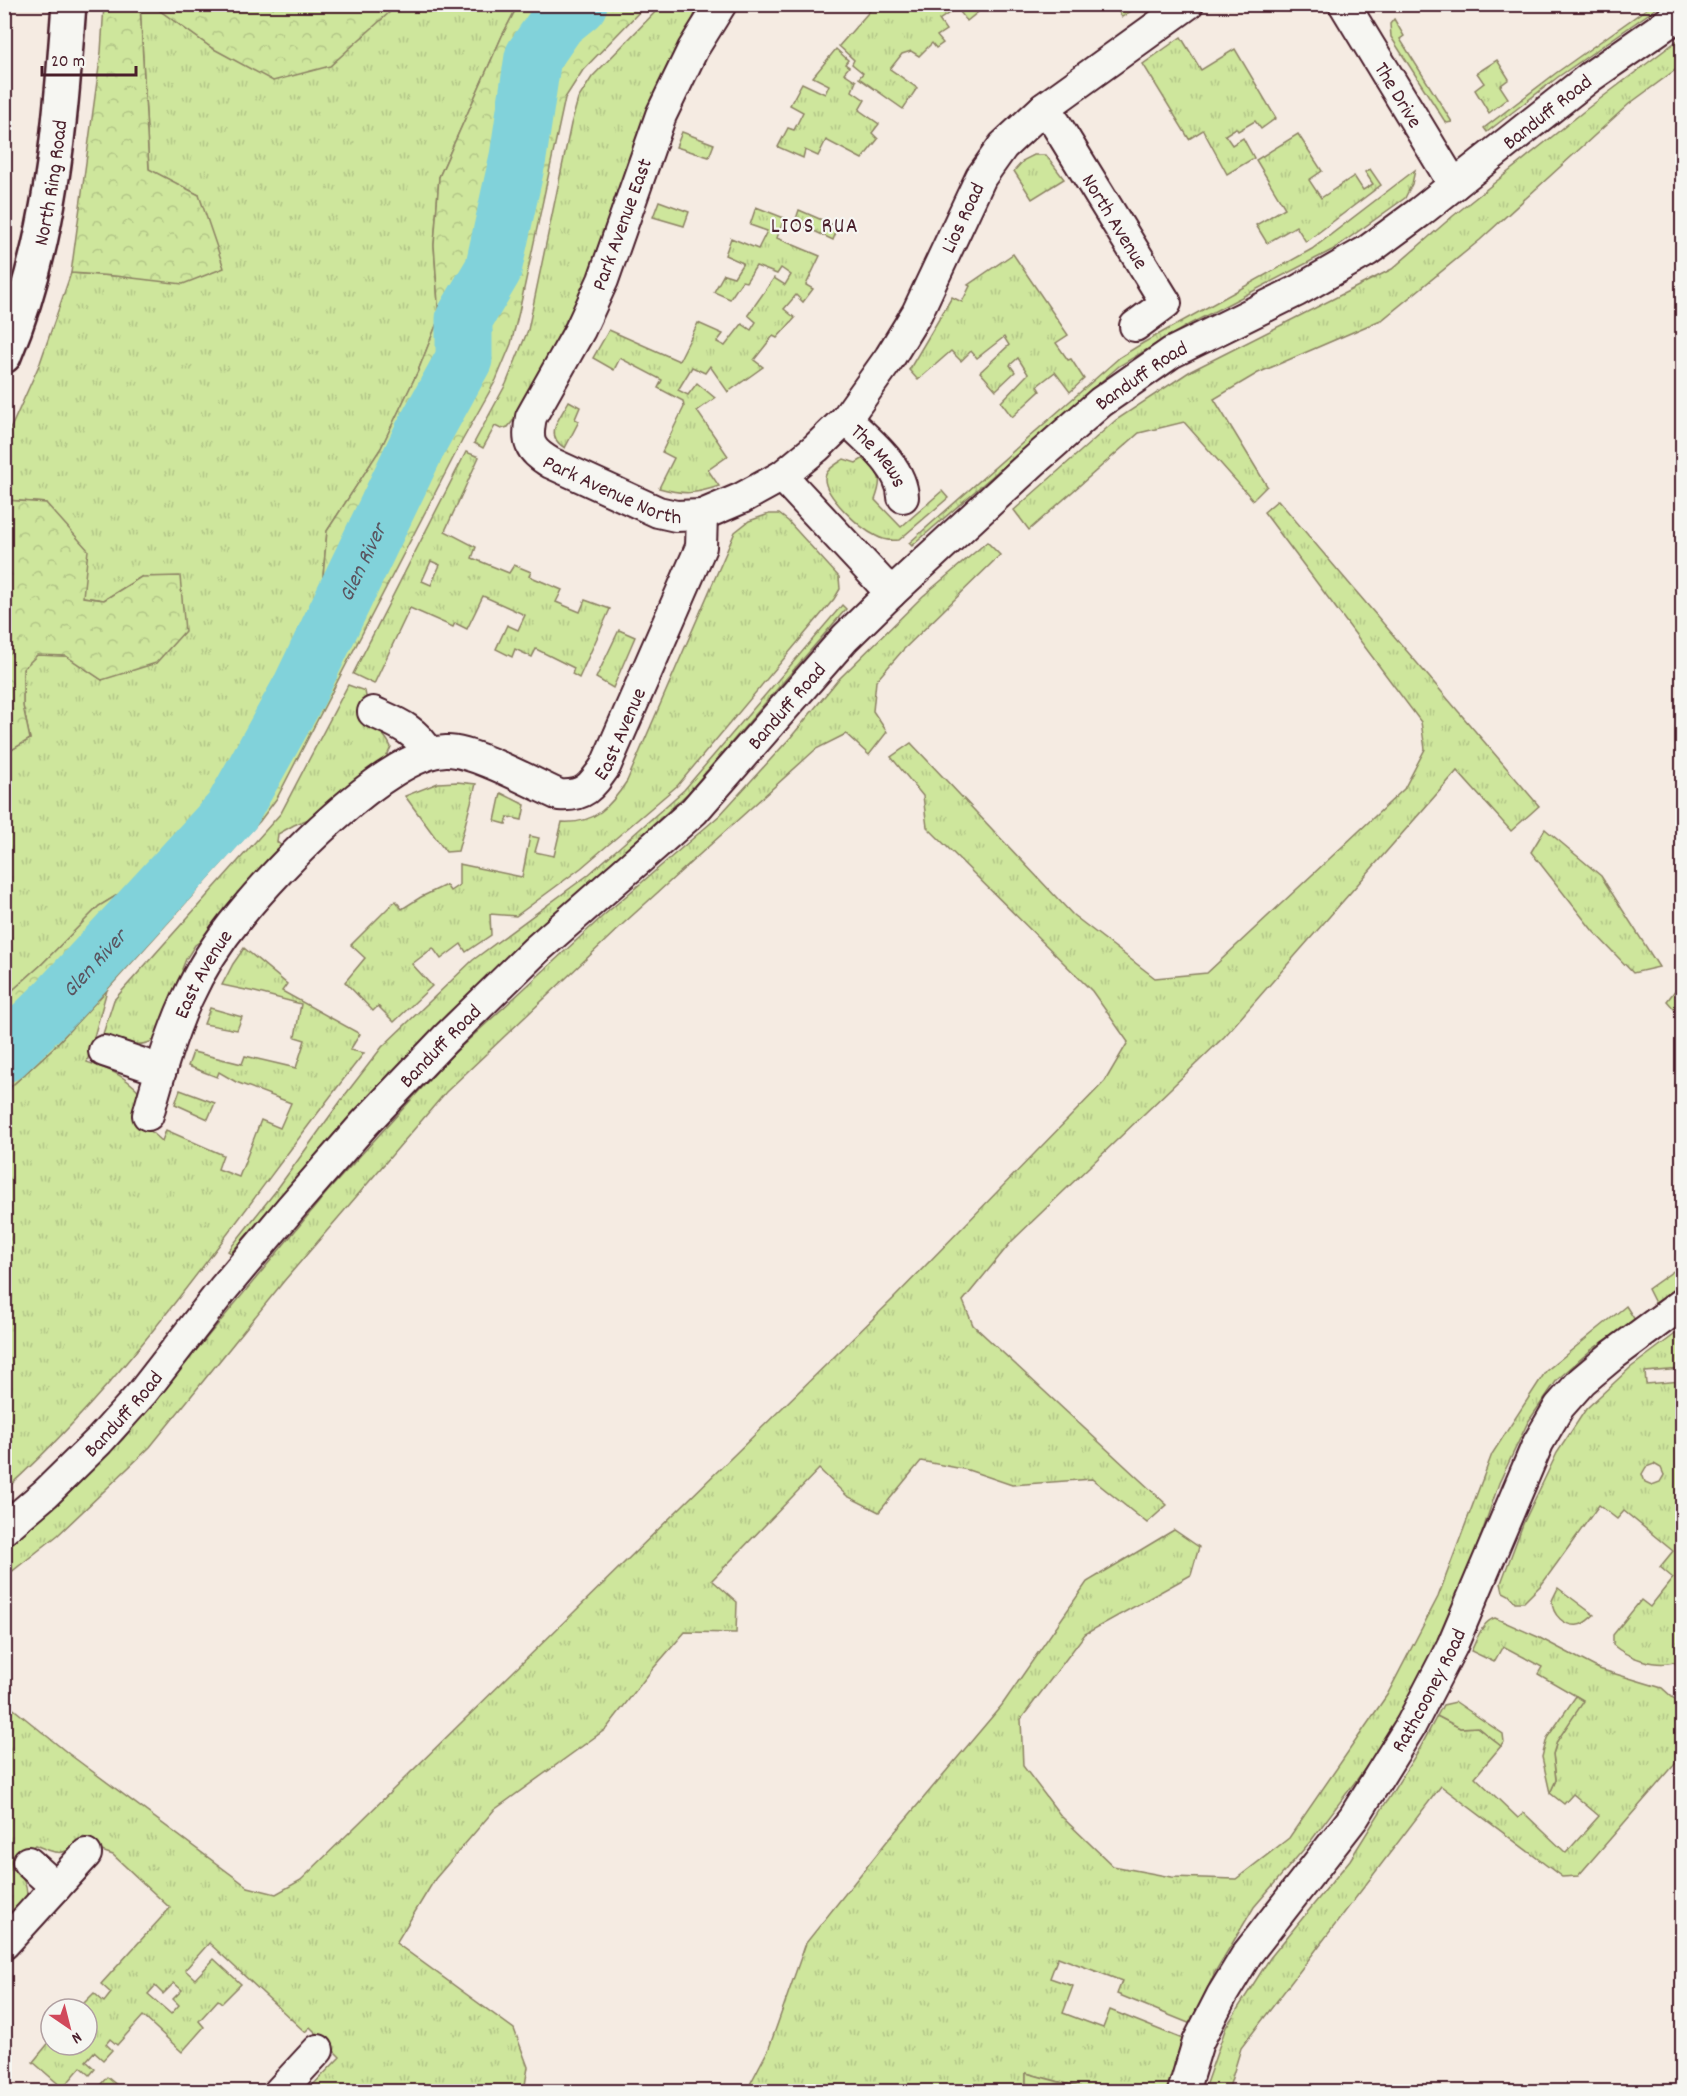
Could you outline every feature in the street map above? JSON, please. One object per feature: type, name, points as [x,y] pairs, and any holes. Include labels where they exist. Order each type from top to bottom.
[{"type":"main road","name":"North Ring Road","points":[[4,356],[29,287],[44,233],[54,176],[61,114],[69,4]]},
{"type":"street","name":"Park Avenue East","points":[[530,445],[528,431],[531,417],[580,330],[603,280],[661,115],[693,49],[721,4]]},
{"type":"street","name":"Lios Road","points":[[702,516],[782,476],[816,448],[846,418],[890,357],[917,313],[981,177],[1003,146],[1044,108],[1188,4]]},
{"type":"street","name":"The Drive","points":[[1357,9],[1454,185]]},
{"type":"street","name":"Banduff Road","points":[[4,1529],[99,1441],[143,1392],[270,1233],[365,1123],[446,1038],[536,950],[694,811],[845,638],[891,593],[1101,402],[1137,376],[1197,340],[1334,271],[1366,251],[1454,185],[1590,77],[1683,13]]},
{"type":"street","name":"North Avenue","points":[[1044,108],[1070,146],[1166,303],[1135,326]]},
{"type":"street","name":"The Mews","points":[[846,418],[896,470],[903,485],[903,497]]},
{"type":"street","name":"Park Avenue North","points":[[530,445],[538,455],[551,463],[658,513],[702,516]]},
{"type":"street","points":[[782,476],[891,593]]},
{"type":"street","name":"East Avenue","points":[[148,1115],[161,1070],[187,998],[214,951],[239,915],[292,856],[348,804],[398,769],[429,753],[448,751],[469,754],[559,795],[572,796],[584,792],[594,783],[605,767],[700,547],[702,516]]},
{"type":"street","points":[[373,711],[407,728],[421,739],[429,753]]},
{"type":"street","points":[[104,1052],[161,1070]]},
{"type":"street","name":"Rathcooney Road","points":[[1183,2091],[1198,2042],[1222,1995],[1247,1954],[1354,1816],[1411,1725],[1452,1646],[1538,1443],[1559,1407],[1582,1381],[1613,1355],[1683,1304]]},
{"type":"street","points":[[4,1944],[86,1854]]},
{"type":"street","points":[[27,1862],[56,1887]]},
{"type":"street","points":[[279,2091],[318,2050]]},
{"type":"green space","points":[[395,4],[392,10],[330,66],[273,81],[212,48],[152,5]]},
{"type":"green space","points":[[104,5],[140,5],[149,169],[199,195],[224,268],[183,284],[71,273],[101,52]]},
{"type":"green space","points":[[140,5],[152,5],[212,48],[392,10],[395,5],[518,5],[439,177],[434,245],[439,318],[418,371],[381,448],[327,531],[322,588],[222,798],[147,877],[99,906],[41,965],[5,997],[4,754],[30,739],[23,706],[23,668],[37,655],[66,656],[102,680],[141,577],[104,600],[82,597],[46,503],[5,500],[5,441],[40,363],[71,273],[115,276],[199,195],[149,170]]},
{"type":"green space","points":[[518,5],[646,5],[583,70],[565,98],[519,312],[511,344],[496,380],[462,441],[277,798],[260,821],[107,990],[53,1048],[5,1092],[5,997],[41,965],[99,906],[147,877],[222,798],[322,588],[327,531],[381,448],[418,371],[439,318],[434,245],[439,177]]},
{"type":"green space","points":[[662,5],[702,5],[696,12],[661,86],[587,281],[516,417],[508,427],[501,429],[495,426],[483,448],[474,443],[506,384],[528,330],[578,99],[592,77]]},
{"type":"green space","points":[[875,5],[978,5],[975,8],[978,12],[967,21],[957,8],[939,20],[946,30],[937,36],[943,43],[936,48],[932,43],[919,56],[911,51],[902,54],[890,69],[917,88],[903,109],[859,78],[863,73],[852,64],[854,60],[839,46]]},
{"type":"green space","points":[[1114,5],[1140,5],[1122,17]]},
{"type":"green space","points":[[1652,5],[1661,5],[1558,77],[1487,132],[1484,128],[1556,73]]},
{"type":"green space","points":[[1394,19],[1404,36],[1400,39],[1452,122],[1447,123],[1444,120],[1391,37],[1390,24]]},
{"type":"green space","points":[[1181,37],[1201,70],[1235,49],[1276,118],[1261,129],[1255,121],[1238,131],[1236,128],[1225,135],[1232,145],[1243,138],[1254,158],[1227,174],[1203,130],[1189,139],[1143,64]]},
{"type":"green space","points":[[1682,37],[1682,65],[1629,104],[1480,240],[1383,319],[1258,373],[1214,399],[1267,486],[1253,500],[1184,422],[1139,433],[1029,530],[1014,510],[1116,420],[1189,372],[1392,269],[1453,216],[1588,108]]},
{"type":"green space","points":[[836,49],[848,60],[845,64],[849,67],[844,73],[856,81],[852,91],[865,100],[859,110],[879,124],[872,133],[878,139],[862,159],[826,140],[818,156],[805,150],[803,158],[778,147],[788,128],[794,130],[803,112],[790,105],[802,83],[825,94],[829,85],[813,77]]},
{"type":"green space","points":[[1497,60],[1509,79],[1500,86],[1508,98],[1489,113],[1475,90],[1484,83],[1477,73]]},
{"type":"green space","points":[[682,132],[714,144],[709,157],[676,147]]},
{"type":"green space","points":[[1298,134],[1322,171],[1309,180],[1321,198],[1354,176],[1363,190],[1373,184],[1365,172],[1370,169],[1381,185],[1306,242],[1296,226],[1267,243],[1256,225],[1285,208],[1256,160]]},
{"type":"green space","points":[[1034,155],[1046,155],[1064,179],[1032,199],[1014,171],[1024,160]]},
{"type":"green space","points":[[1415,170],[1412,184],[1405,198],[1332,250],[1190,324],[1119,366],[912,546],[909,543],[1120,357],[1312,249]]},
{"type":"green space","points":[[659,201],[689,212],[684,226],[653,217]]},
{"type":"green space","points":[[756,207],[784,218],[777,238],[820,256],[806,285],[813,289],[803,302],[796,295],[784,309],[795,318],[777,338],[773,336],[754,360],[763,367],[728,392],[710,366],[705,373],[692,367],[678,390],[688,395],[697,383],[715,398],[697,411],[728,456],[708,470],[719,486],[689,493],[659,488],[674,458],[662,452],[684,407],[683,401],[658,388],[662,380],[620,358],[614,370],[593,358],[609,330],[679,361],[698,323],[723,334],[717,342],[725,346],[742,324],[751,330],[756,322],[748,315],[774,278],[785,285],[791,275],[781,268],[777,274],[756,266],[746,282],[742,281],[730,299],[714,292],[724,274],[734,277],[743,263],[725,255],[731,238],[758,249],[767,231],[750,225]]},
{"type":"green space","points":[[799,210],[838,227],[833,240],[795,222]]},
{"type":"green space","points":[[1013,254],[1068,335],[1056,343],[1068,360],[1071,359],[1084,379],[1070,392],[1055,372],[1037,386],[1040,391],[1012,417],[1001,402],[1028,374],[1018,358],[1010,365],[1015,372],[996,390],[980,372],[1009,345],[1004,337],[977,358],[971,351],[961,361],[951,351],[918,380],[909,370],[952,297],[962,302],[970,286],[968,285]]},
{"type":"green space","points":[[569,401],[580,407],[575,419],[579,421],[565,448],[558,443],[554,432]]},
{"type":"green space","points":[[466,452],[479,457],[445,531],[476,547],[472,558],[509,573],[514,565],[531,572],[529,576],[562,590],[556,602],[580,612],[585,600],[610,609],[579,678],[572,674],[574,668],[536,649],[532,657],[515,649],[512,657],[496,649],[507,625],[518,630],[525,615],[483,596],[467,629],[455,623],[453,627],[410,608],[374,684],[353,674]],"holes":[[[431,561],[440,565],[431,585],[422,581]]]},
{"type":"green space","points":[[864,458],[878,476],[879,486],[875,500],[901,527],[942,491],[948,498],[899,540],[879,537],[862,527],[844,511],[830,494],[826,485],[826,475],[835,465],[844,459],[856,463]]},
{"type":"green space","points":[[5,500],[46,503],[88,550],[83,597],[104,600],[141,577],[180,576],[185,631],[156,663],[102,680],[66,656],[37,655],[23,669],[23,706],[30,739],[5,754]]},
{"type":"green space","points":[[1278,500],[1539,806],[1511,831],[1457,771],[1224,1037],[1012,1241],[963,1301],[973,1325],[1167,1505],[1147,1523],[1092,1479],[1012,1485],[968,1470],[921,1461],[879,1512],[847,1496],[819,1469],[712,1580],[737,1602],[736,1633],[685,1632],[606,1729],[494,1810],[435,1879],[396,1943],[514,2029],[528,2067],[524,2091],[307,2091],[340,2057],[310,2027],[305,2032],[209,1943],[185,1970],[195,1979],[214,1959],[241,1984],[222,2003],[218,2000],[199,2021],[204,2027],[182,2052],[143,2016],[117,2045],[110,2039],[106,2044],[112,2050],[103,2060],[99,2056],[99,1998],[104,2002],[111,1993],[101,1984],[170,1908],[113,1855],[82,1844],[63,1852],[35,1845],[12,1866],[24,1882],[27,1897],[21,1908],[5,1924],[5,1702],[69,1754],[248,1887],[276,1894],[301,1880],[893,1299],[1105,1081],[1128,1042],[1092,991],[927,827],[923,796],[891,757],[911,743],[1073,915],[1155,978],[1207,973],[1404,789],[1425,749],[1421,722],[1264,512]],"holes":[[[174,1983],[182,1990],[173,1999],[179,2005],[171,2014],[148,1994],[155,1986],[163,1994]]]},
{"type":"green space","points":[[769,514],[779,514],[788,521],[839,577],[840,589],[834,599],[678,785],[581,868],[516,916],[490,914],[491,935],[466,952],[461,944],[441,959],[433,948],[412,964],[432,986],[394,1022],[378,1006],[373,1011],[345,982],[365,958],[351,945],[396,901],[402,909],[446,885],[450,891],[459,885],[459,864],[522,877],[530,836],[539,838],[535,852],[554,856],[562,822],[574,822],[593,817],[608,806],[627,781],[735,532],[749,521]]},
{"type":"green space","points":[[987,542],[1000,555],[903,650],[876,681],[873,711],[887,732],[869,755],[846,734],[816,749],[624,923],[446,1092],[284,1281],[150,1447],[58,1535],[5,1577],[4,1550],[55,1505],[123,1439],[328,1191],[451,1056],[604,915],[720,815],[791,737],[837,681],[923,596]]},
{"type":"green space","points":[[842,605],[846,609],[688,793],[447,1014],[334,1134],[231,1253],[228,1251],[275,1192],[382,1047],[473,960],[588,875],[684,790]]},
{"type":"green space","points":[[619,630],[635,637],[613,688],[596,678]]},
{"type":"green space","points":[[348,685],[365,691],[375,722],[391,747],[385,760],[311,818],[278,834],[277,842],[283,847],[228,905],[208,936],[195,945],[186,959],[182,969],[184,976],[155,1040],[135,1044],[102,1037],[114,1000],[281,813]]},
{"type":"green space","points":[[438,783],[476,784],[458,851],[446,852],[405,796]]},
{"type":"green space","points":[[501,793],[525,805],[522,820],[508,817],[506,824],[495,821]]},
{"type":"green space","points":[[1545,829],[1601,876],[1659,967],[1633,973],[1593,931],[1531,852]]},
{"type":"green space","points":[[244,948],[287,984],[282,991],[360,1034],[350,1050],[364,1053],[149,1335],[56,1441],[5,1490],[5,1092],[53,1048],[107,990],[87,1062],[115,1073],[140,1092],[136,1118],[162,1141],[166,1130],[223,1155],[218,1169],[239,1177],[261,1120],[280,1128],[291,1103],[236,1082],[219,1072],[217,1077],[188,1066],[193,1052],[242,1064],[245,1056],[296,1068],[305,1040],[295,1037],[301,1004],[222,985]]},
{"type":"green space","points":[[1677,988],[1682,993],[1682,1018],[1667,1001]]},
{"type":"green space","points":[[210,1008],[242,1017],[237,1030],[204,1024]]},
{"type":"green space","points":[[180,1090],[215,1103],[208,1119],[175,1104]]},
{"type":"green space","points":[[1682,1265],[1682,1285],[1655,1303],[1648,1289]]},
{"type":"green space","points":[[1626,1306],[1635,1320],[1591,1350],[1557,1380],[1528,1422],[1499,1483],[1458,1603],[1385,1742],[1310,1842],[1254,1907],[1215,1972],[1191,2024],[1117,1994],[1122,1981],[1058,1957],[1050,1978],[1073,1986],[1063,2013],[1103,2028],[1110,2010],[1185,2040],[1168,2091],[1093,2091],[1026,2073],[1026,2091],[746,2092],[769,2048],[806,1943],[888,1840],[1002,1705],[1087,1582],[1174,1530],[1199,1547],[1191,1575],[1085,1634],[1021,1719],[1023,1766],[1061,1816],[1113,1866],[1171,1877],[1236,1879],[1289,1838],[1387,1695],[1438,1597],[1492,1454],[1546,1371]]},
{"type":"green space","points":[[1682,1329],[1682,1369],[1645,1372],[1646,1384],[1682,1381],[1682,1670],[1674,1662],[1659,1663],[1642,1660],[1626,1654],[1613,1645],[1613,1635],[1641,1600],[1650,1607],[1673,1578],[1660,1567],[1673,1551],[1624,1511],[1617,1519],[1599,1505],[1542,1584],[1524,1602],[1515,1602],[1503,1592],[1501,1583],[1523,1524],[1557,1453],[1586,1409],[1630,1368]],"holes":[[[1654,1464],[1661,1468],[1664,1475],[1660,1482],[1652,1485],[1645,1482],[1642,1474],[1646,1467]]]},
{"type":"green space","points":[[1558,1588],[1594,1615],[1580,1625],[1568,1624],[1560,1619],[1554,1611],[1552,1601]]},
{"type":"green space","points":[[1495,1618],[1538,1637],[1599,1669],[1662,1688],[1682,1706],[1682,1756],[1578,1876],[1562,1877],[1441,1786],[1241,2048],[1228,2091],[1203,2092],[1226,2027],[1270,1958],[1350,1860],[1420,1748],[1437,1716],[1460,1728],[1477,1727],[1501,1746],[1475,1777],[1518,1818],[1524,1813],[1566,1853],[1599,1816],[1573,1794],[1564,1804],[1550,1793],[1556,1780],[1553,1754],[1557,1741],[1583,1700],[1538,1674],[1542,1667],[1503,1646],[1494,1662],[1471,1651],[1483,1627]]},
{"type":"green space","points":[[1576,1696],[1584,1701],[1557,1741],[1553,1754],[1556,1780],[1550,1793],[1542,1757],[1547,1738]]},
{"type":"green space","points":[[1456,1702],[1503,1734],[1504,1742],[1501,1746],[1477,1727],[1460,1728],[1437,1716],[1443,1705]]},
{"type":"green space","points":[[39,2055],[39,2057],[90,2057],[86,2061],[95,2069],[90,2075],[81,2067],[63,2088],[33,2062]]},
{"type":"green space","points":[[1026,2073],[1093,2091],[1026,2091]]},
{"type":"green space","points":[[107,2077],[124,2091],[95,2091]]},
{"type":"waterway","name":"Glen River","points":[[4,1054],[55,1004],[232,811],[300,689],[421,437],[464,359],[464,319],[493,270],[518,157],[533,57],[558,21],[579,4]]},
{"type":"district","name":"LIOS RUA","points":[[815,224]]}]
